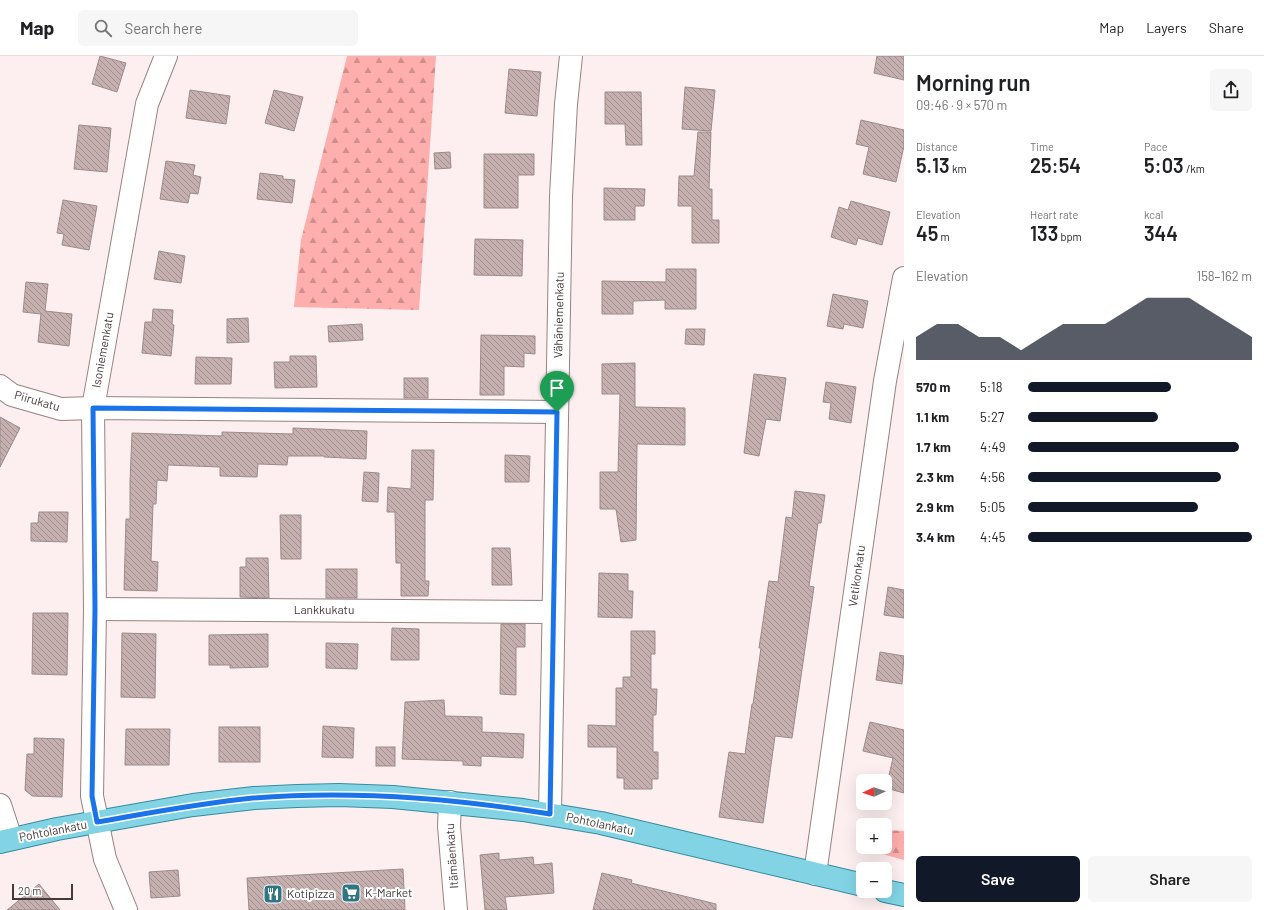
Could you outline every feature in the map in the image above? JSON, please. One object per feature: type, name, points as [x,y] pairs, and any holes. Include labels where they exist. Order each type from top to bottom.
[{"type":"main road","name":"Pohtolankatu","points":[[5,840],[57,829],[193,805],[254,798],[339,795],[393,797],[550,814],[601,823],[856,883]]},
{"type":"main road","points":[[892,892],[904,895]]},
{"type":"street","name":"Isoniemenkatu","points":[[126,910],[105,858],[92,796],[95,609],[93,408],[147,104],[166,56]]},
{"type":"street","name":"Vähäniemenkatu","points":[[550,814],[562,151],[571,56]]},
{"type":"street","name":"Vetikonkatu","points":[[815,874],[885,381],[904,278]]},
{"type":"street","name":"Piirukatu","points":[[0,386],[12,395],[61,409],[557,412]]},
{"type":"street","name":"Lankkukatu","points":[[95,609],[553,612]]},
{"type":"street","name":"Itämäenkatu","points":[[450,802],[449,826],[456,910]]},
{"type":"street","points":[[0,805],[5,840]]},
{"type":"green space","points":[[347,56],[436,56],[419,310],[294,307],[301,240]]},
{"type":"green space","points":[[892,830],[904,831],[904,860],[882,854],[892,854]]},
{"type":"building","points":[[100,56],[126,63],[117,92],[92,84]]},
{"type":"building","points":[[877,56],[904,56],[904,80],[874,73]]},
{"type":"building","points":[[509,69],[541,72],[537,116],[505,113]]},
{"type":"building","points":[[685,87],[715,90],[711,131],[682,129]]},
{"type":"building","points":[[190,90],[230,96],[226,124],[186,118]]},
{"type":"building","points":[[274,90],[303,97],[294,131],[265,123]]},
{"type":"building","points":[[605,92],[641,92],[642,145],[626,145],[625,124],[605,124]]},
{"type":"building","points":[[861,120],[904,130],[904,146],[896,182],[863,174],[869,147],[856,144]]},
{"type":"building","points":[[79,125],[111,128],[107,172],[74,169]]},
{"type":"building","points":[[698,132],[711,132],[709,189],[712,189],[712,220],[719,220],[719,243],[692,243],[692,206],[678,206],[679,176],[694,176]]},
{"type":"building","points":[[450,152],[451,168],[435,169],[434,153]]},
{"type":"building","points":[[484,154],[534,154],[534,175],[518,175],[518,208],[484,208]]},
{"type":"building","points":[[166,161],[195,165],[193,175],[201,177],[198,194],[190,193],[188,203],[160,199]]},
{"type":"building","points":[[260,173],[283,176],[283,179],[295,180],[292,203],[257,199]]},
{"type":"building","points":[[604,188],[645,189],[644,206],[635,206],[635,220],[604,220]]},
{"type":"building","points":[[63,200],[97,206],[89,250],[62,245],[64,234],[57,233]]},
{"type":"building","points":[[851,201],[890,212],[882,245],[858,238],[856,245],[831,237],[839,207],[848,210]]},
{"type":"building","points":[[475,239],[523,240],[522,276],[474,275]]},
{"type":"building","points":[[159,251],[185,256],[181,283],[154,279]]},
{"type":"building","points":[[666,269],[696,269],[696,309],[665,309],[665,300],[633,301],[633,314],[602,314],[602,281],[666,282]]},
{"type":"building","points":[[26,282],[48,284],[45,311],[72,314],[69,346],[38,342],[41,314],[23,312]]},
{"type":"building","points":[[833,294],[868,301],[863,328],[844,324],[843,329],[827,326]]},
{"type":"building","points":[[153,309],[173,310],[172,324],[174,325],[171,356],[142,353],[145,322],[152,322]]},
{"type":"building","points":[[248,318],[249,342],[227,343],[227,319]]},
{"type":"building","points":[[362,324],[363,340],[329,342],[328,326]]},
{"type":"building","points":[[686,329],[705,329],[704,345],[685,344]]},
{"type":"building","points":[[481,335],[535,336],[535,354],[524,353],[524,367],[504,366],[504,395],[480,395]]},
{"type":"building","points":[[290,356],[316,356],[317,387],[275,388],[274,362],[290,362]]},
{"type":"building","points":[[196,357],[232,358],[231,384],[195,384]]},
{"type":"building","points":[[635,363],[635,407],[685,408],[685,445],[637,444],[636,540],[621,542],[616,509],[600,509],[600,472],[618,472],[620,394],[602,394],[602,364]]},
{"type":"building","points":[[754,374],[786,378],[780,421],[766,419],[759,456],[744,453]]},
{"type":"building","points":[[404,378],[428,378],[428,398],[404,398]]},
{"type":"building","points":[[826,382],[856,387],[851,423],[829,419],[831,403],[823,402]]},
{"type":"building","points":[[0,417],[20,428],[0,467]]},
{"type":"building","points":[[293,428],[367,431],[366,459],[324,456],[288,456],[287,465],[258,464],[257,477],[220,476],[220,467],[168,465],[167,481],[157,480],[156,504],[153,504],[151,561],[158,562],[157,591],[124,590],[126,519],[130,519],[132,433],[222,436],[222,432],[293,434]]},
{"type":"building","points":[[412,450],[434,450],[433,500],[425,500],[425,581],[429,581],[428,596],[401,596],[401,563],[396,563],[395,512],[387,512],[388,487],[411,489]]},
{"type":"building","points":[[505,455],[530,456],[529,482],[505,482]]},
{"type":"building","points":[[364,472],[379,473],[378,502],[362,501]]},
{"type":"building","points":[[795,491],[825,495],[821,523],[818,523],[809,586],[814,587],[792,738],[775,736],[763,823],[719,817],[729,752],[745,754],[761,648],[759,648],[769,581],[778,582],[786,517],[792,518]]},
{"type":"building","points":[[39,512],[68,512],[67,542],[31,541],[31,523],[38,523]]},
{"type":"building","points":[[280,515],[301,515],[301,559],[281,559]]},
{"type":"building","points":[[492,548],[510,548],[512,585],[492,585]]},
{"type":"building","points":[[246,558],[268,558],[269,598],[240,597],[240,567],[246,567]]},
{"type":"building","points":[[326,569],[357,569],[357,598],[326,598]]},
{"type":"building","points":[[599,573],[628,574],[628,591],[633,591],[632,618],[598,617]]},
{"type":"building","points":[[888,587],[904,590],[904,618],[884,615]]},
{"type":"building","points":[[33,613],[68,613],[67,675],[32,674]]},
{"type":"building","points":[[501,624],[525,624],[525,647],[516,647],[516,695],[500,694]]},
{"type":"building","points":[[392,628],[419,629],[419,660],[391,660]]},
{"type":"building","points":[[631,631],[655,631],[655,654],[651,654],[651,689],[657,689],[656,715],[653,715],[653,752],[658,752],[658,779],[652,779],[652,789],[624,789],[624,778],[617,778],[617,747],[588,747],[588,725],[616,726],[616,688],[623,688],[623,677],[631,677]]},
{"type":"building","points":[[122,633],[156,634],[155,698],[121,697]]},
{"type":"building","points":[[268,634],[268,667],[230,668],[230,665],[209,665],[209,635]]},
{"type":"building","points":[[326,643],[358,644],[357,669],[326,668]]},
{"type":"building","points":[[880,652],[904,656],[902,684],[876,680]]},
{"type":"building","points":[[444,700],[445,716],[482,717],[482,732],[524,734],[523,758],[481,756],[481,766],[463,765],[463,761],[402,759],[405,702]]},
{"type":"building","points":[[870,722],[904,730],[904,793],[892,790],[892,774],[889,774],[893,758],[863,751]]},
{"type":"building","points":[[323,726],[354,728],[353,758],[322,757]]},
{"type":"building","points":[[219,727],[260,727],[260,762],[219,762]]},
{"type":"building","points":[[126,729],[170,729],[169,765],[125,765]]},
{"type":"building","points":[[34,738],[64,739],[62,797],[32,796],[25,790],[27,754],[34,754]]},
{"type":"building","points":[[376,747],[395,747],[395,766],[376,766]]},
{"type":"building","points":[[499,853],[499,860],[533,857],[534,865],[552,863],[554,893],[505,897],[507,910],[485,910],[480,855]]},
{"type":"building","name":"K-Market","points":[[403,869],[405,910],[249,910],[247,878]]},
{"type":"building","points":[[178,870],[180,896],[151,898],[149,872]]},
{"type":"building","points":[[602,873],[632,880],[631,883],[716,904],[716,910],[593,910]]},
{"type":"building","points":[[39,884],[60,910],[7,910]]},
{"type":"place","name":"K-Market","points":[[351,893]]},
{"type":"place","name":"Kotipizza","points":[[273,894]]},
{"type":"route","points":[[93,408],[557,412],[550,814],[450,802],[393,797],[339,795],[254,798],[193,805],[97,822],[92,796],[95,609],[93,408]]}]
